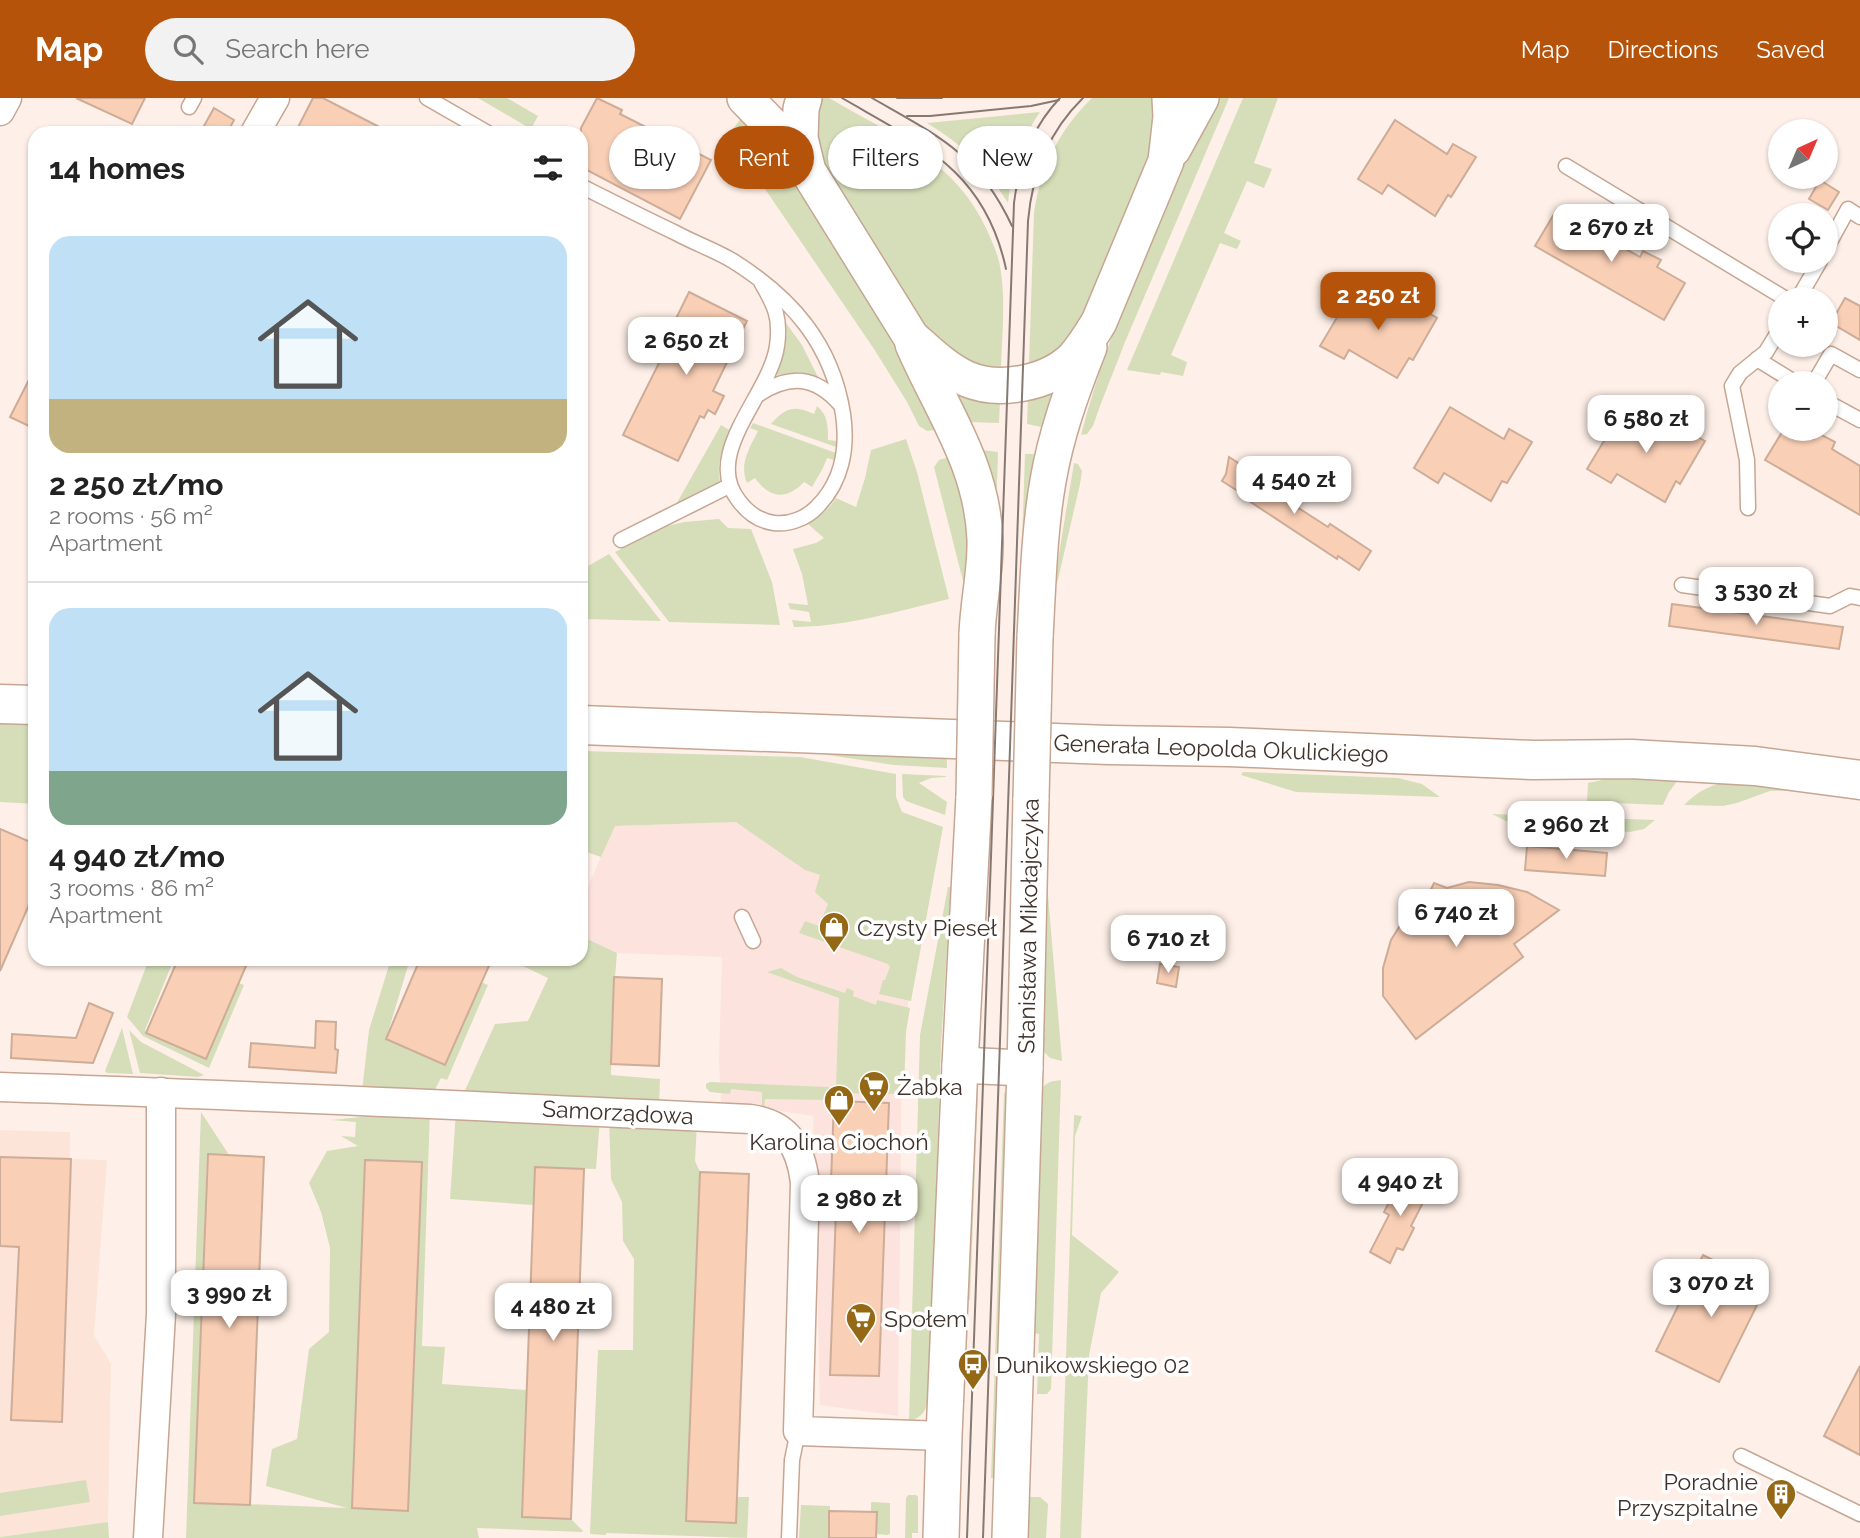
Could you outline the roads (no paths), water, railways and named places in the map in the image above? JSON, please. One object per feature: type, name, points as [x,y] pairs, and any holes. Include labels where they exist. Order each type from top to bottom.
[{"type":"main road","points":[[0,704],[28,705]]},
{"type":"main road","name":"Generała Leopolda Okulickiego","points":[[588,725],[1533,760],[1631,759],[1755,766],[1860,780]]},
{"type":"street","points":[[0,111],[7,98]]},
{"type":"street","points":[[259,126],[275,98]]},
{"type":"street","points":[[745,98],[772,126]]},
{"type":"street","points":[[800,126],[804,98]]},
{"type":"street","points":[[1166,161],[1171,117],[1170,98]]},
{"type":"street","points":[[911,337],[968,380],[982,384],[1007,385],[1039,379],[1073,359],[1099,322],[1166,161],[1201,98]]},
{"type":"street","points":[[814,181],[911,337],[926,374],[960,438],[981,502],[985,541],[984,580],[976,635],[974,796],[941,1538]]},
{"type":"street","name":"Stanisława Mikołajczyka","points":[[1010,1538],[1035,637],[1040,548],[1048,477],[1061,424],[1099,322]]},
{"type":"street","points":[[960,1065],[1025,1068]]},
{"type":"street","name":"Samorządowa","points":[[0,1087],[750,1119],[773,1125],[783,1131],[796,1149],[805,1183],[798,1430]]},
{"type":"street","points":[[148,1538],[160,1314],[161,1092]]},
{"type":"street","points":[[798,1430],[944,1436]]},
{"type":"lane","points":[[427,98],[476,126]]},
{"type":"lane","points":[[1566,166],[1768,288]]},
{"type":"lane","points":[[588,189],[732,261],[785,299],[807,325],[832,370],[842,405],[845,439],[841,468],[829,492],[813,512],[804,517],[775,523],[752,515],[745,509],[729,486],[727,464],[729,452],[772,366],[776,350],[778,317],[761,282]]},
{"type":"lane","points":[[1838,227],[1848,209],[1860,216]]},
{"type":"lane","points":[[1748,508],[1747,460],[1732,386],[1740,373],[1768,349]]},
{"type":"lane","points":[[1821,371],[1831,354],[1860,370]]},
{"type":"lane","points":[[1757,359],[1776,371]]},
{"type":"lane","points":[[758,395],[778,384],[798,380],[827,390],[842,405]]},
{"type":"lane","points":[[1838,408],[1860,420]]},
{"type":"lane","points":[[621,540],[729,486]]},
{"type":"lane","points":[[1682,585],[1830,606],[1850,596],[1860,598]]},
{"type":"lane","points":[[742,917],[753,941]]},
{"type":"lane","points":[[789,1538],[792,1460],[798,1430]]},
{"type":"lane","points":[[1741,1456],[1860,1514]]},
{"type":"tram line","points":[[842,98],[923,146],[966,184],[983,207],[996,235],[1006,269]]},
{"type":"tram line","points":[[872,98],[936,136],[970,163],[999,201],[1012,226]]},
{"type":"tram line","points":[[897,98],[942,98]]},
{"type":"tram line","points":[[967,1538],[1014,203],[1028,146],[1034,133],[1060,98]]},
{"type":"tram line","points":[[983,1538],[1028,221],[1034,187],[1044,155],[1061,125],[1083,98]]},
{"type":"tram line","points":[[907,116],[1031,106],[1059,100]]},
{"type":"place","name":"Czysty Pieseł","points":[[834,954]]},
{"type":"place","name":"Żabka","points":[[874,1113]]},
{"type":"place","name":"Karolina Ciochoń","points":[[839,1127]]},
{"type":"place","name":"Społem","points":[[861,1345]]},
{"type":"place","name":"Dunikowskiego 02","points":[[973,1391]]},
{"type":"place","name":"Poradnie Przyszpitalne","points":[[1781,1521]]}]
